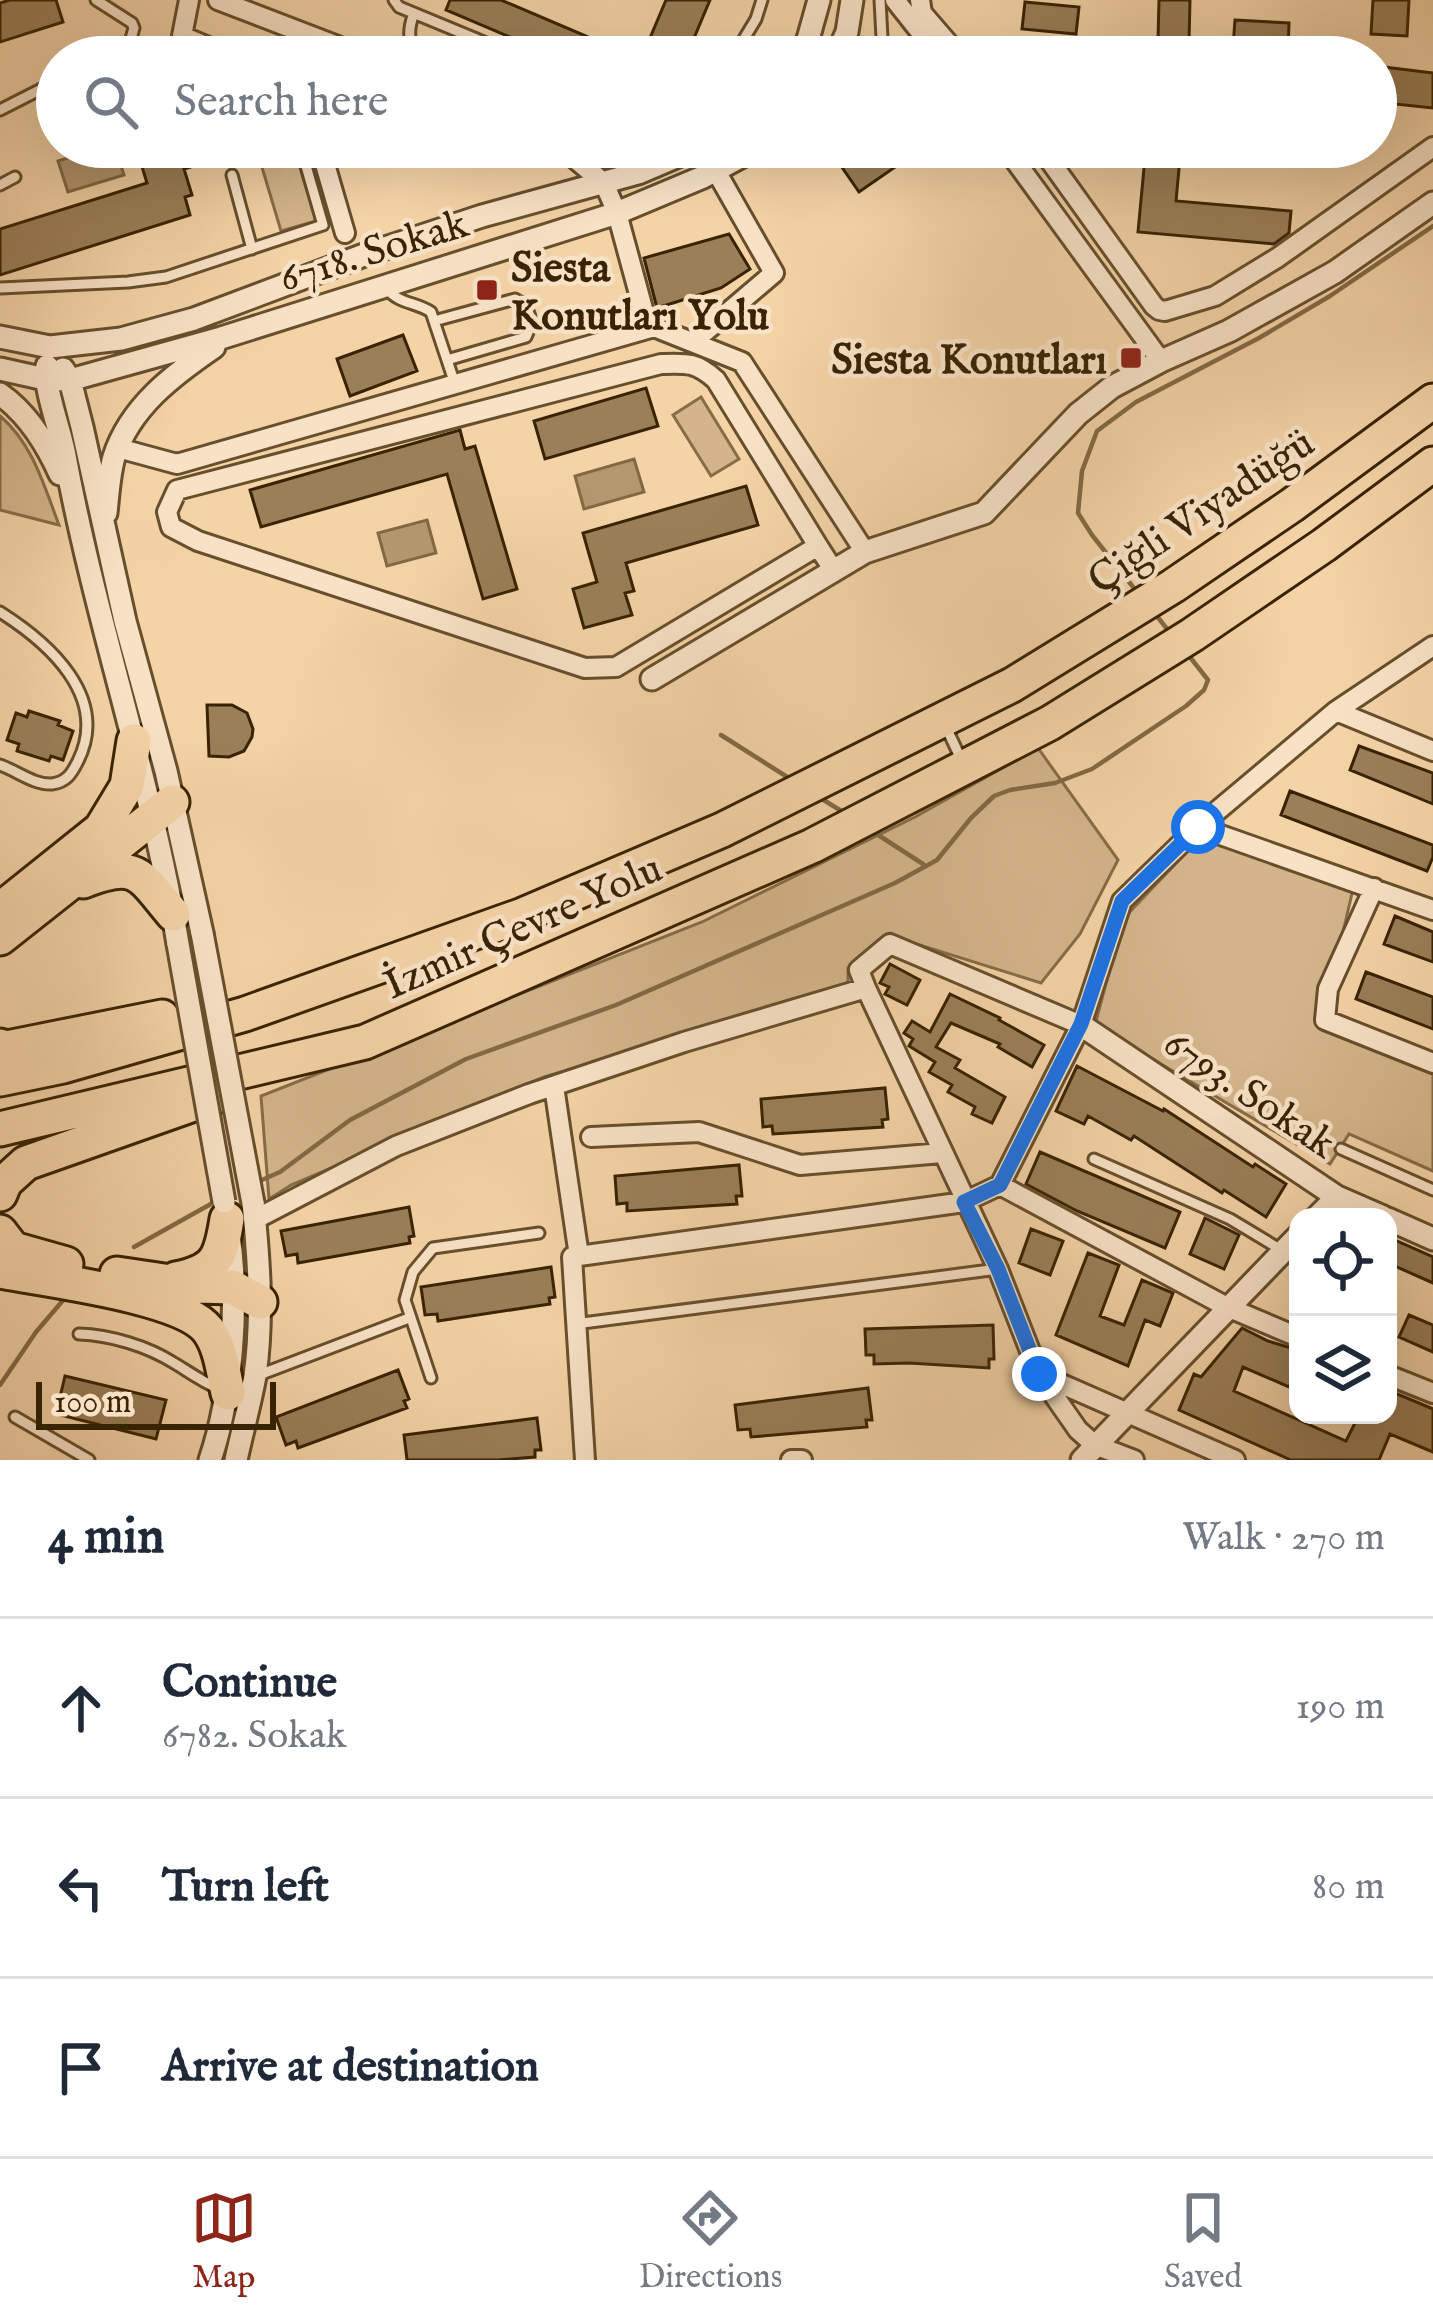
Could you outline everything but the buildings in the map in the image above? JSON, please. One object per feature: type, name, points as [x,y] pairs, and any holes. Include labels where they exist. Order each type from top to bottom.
[{"type":"highway","points":[[1292,505],[1433,377]]},
{"type":"highway","name":"Çiğli Viyadüğü","points":[[1012,686],[1173,586],[1433,401]]},
{"type":"highway","points":[[1324,545],[1433,464]]},
{"type":"highway","points":[[1324,545],[1433,480]]},
{"type":"highway","name":"İzmir Çevre Yolu","points":[[0,1129],[364,1042],[812,846],[1051,723],[1324,545]]},
{"type":"highway","name":"İzmir Çevre Yolu","points":[[0,1078],[63,1066],[245,1014],[524,915],[722,830],[1012,686]]},
{"type":"highway","points":[[100,829],[127,786],[134,741]]},
{"type":"highway","points":[[0,910],[124,812],[157,808]]},
{"type":"highway","points":[[0,938],[157,808]]},
{"type":"highway","points":[[65,888],[113,869],[130,872],[147,882],[175,929]]},
{"type":"highway","points":[[0,1046],[81,1035],[204,1007],[400,943],[477,910],[524,915]]},
{"type":"highway","points":[[0,1194],[5,1182],[26,1162],[364,1042]]},
{"type":"highway","points":[[175,1295],[219,1257],[239,1211]]},
{"type":"highway","points":[[0,1232],[14,1249],[51,1262],[140,1279],[175,1295],[205,1326],[241,1385]]},
{"type":"highway","points":[[0,1271],[132,1297],[242,1301]]},
{"type":"street","points":[[182,36],[189,0]]},
{"type":"street","points":[[218,0],[311,36]]},
{"type":"street","points":[[809,36],[819,0]]},
{"type":"street","points":[[845,36],[852,0]]},
{"type":"street","points":[[896,0],[924,36]]},
{"type":"street","points":[[920,0],[922,13],[942,36]]},
{"type":"street","points":[[1055,168],[1154,306],[1166,311],[1215,296],[1277,258],[1433,147]]},
{"type":"street","points":[[318,168],[345,233]]},
{"type":"street","points":[[587,168],[604,182],[617,213],[645,316],[654,327],[742,362],[866,553]]},
{"type":"street","name":"6718. Sokak","points":[[0,338],[50,347],[121,339],[194,319],[423,236],[650,168]]},
{"type":"street","name":"6718. Sokak","points":[[0,369],[70,380],[617,213],[721,168]]},
{"type":"street","points":[[1020,168],[1161,361]]},
{"type":"street","points":[[693,342],[774,273],[716,171]]},
{"type":"street","points":[[652,679],[866,553],[984,513],[1078,414],[1112,386],[1228,331],[1335,272],[1433,203]]},
{"type":"street","points":[[118,448],[176,464],[654,327]]},
{"type":"street","points":[[104,525],[114,456],[140,406],[188,364],[235,333]]},
{"type":"street","points":[[50,347],[45,379],[134,741],[202,933],[239,1211],[241,1385],[236,1460]]},
{"type":"street","points":[[50,347],[70,380],[125,621],[175,929],[239,1211],[242,1301]]},
{"type":"street","points":[[818,545],[616,667],[585,668],[198,541],[171,526],[167,512],[177,490],[661,364],[688,363],[704,368],[716,380],[818,545],[834,571]]},
{"type":"street","points":[[0,394],[49,448],[73,502]]},
{"type":"street","points":[[585,1460],[572,1258],[964,1202],[1000,1185],[1081,1024],[1122,901],[1198,827],[1336,710],[1433,646]]},
{"type":"street","points":[[1336,710],[1433,751]]},
{"type":"street","points":[[1198,827],[1433,910]]},
{"type":"street","points":[[1374,888],[1328,989],[1325,1020],[1433,1063]]},
{"type":"street","points":[[1081,1024],[890,944],[859,970],[998,1269],[1039,1374],[1088,1452]]},
{"type":"street","points":[[239,1211],[554,1086],[866,988]]},
{"type":"street","name":"6793. Sokak","points":[[1081,1024],[1337,1197],[1363,1208]]},
{"type":"street","points":[[554,1086],[579,1256]]},
{"type":"street","points":[[591,1137],[700,1132],[800,1165],[942,1153]]},
{"type":"street","points":[[1000,1185],[1227,1307],[1289,1333]]},
{"type":"street","points":[[1326,1208],[1337,1197]]},
{"type":"street","name":"6793. Sokak","points":[[1397,1223],[1433,1239]]},
{"type":"street","points":[[1088,1452],[1289,1245]]},
{"type":"street","points":[[1039,1374],[1235,1460]]},
{"type":"street","points":[[1397,1379],[1433,1393]]},
{"type":"street","points":[[210,1460],[241,1385]]},
{"type":"street","points":[[1088,1452],[1134,1460]]},
{"type":"street","points":[[791,1460],[802,1460]]},
{"type":"lane","points":[[96,0],[132,22],[132,36]]},
{"type":"lane","points":[[394,0],[399,8],[469,36]]},
{"type":"lane","points":[[746,36],[762,0]]},
{"type":"lane","points":[[880,0],[883,36]]},
{"type":"lane","points":[[409,36],[415,14]]},
{"type":"lane","points":[[0,110],[36,92]]},
{"type":"lane","points":[[0,288],[152,279],[323,225],[313,168]]},
{"type":"lane","points":[[232,175],[252,249]]},
{"type":"lane","points":[[0,185],[15,177]]},
{"type":"lane","points":[[385,286],[397,299],[431,312],[455,384]]},
{"type":"lane","points":[[434,321],[515,299],[530,316],[526,337],[447,359]]},
{"type":"lane","points":[[0,612],[34,635],[60,661],[83,698],[87,721],[84,748],[65,779],[53,784],[38,782],[0,765]]},
{"type":"lane","points":[[943,722],[966,769]]},
{"type":"lane","points":[[1341,1149],[1433,1190]]},
{"type":"lane","points":[[1094,1160],[1289,1244]]},
{"type":"lane","points":[[431,1378],[404,1300],[413,1272],[433,1248],[539,1233]]},
{"type":"lane","points":[[575,1324],[998,1269]]},
{"type":"lane","points":[[79,1334],[105,1335],[172,1361],[194,1377],[241,1385],[409,1318]]},
{"type":"lane","points":[[15,1417],[89,1460]]},
{"type":"shaded area","points":[[60,168],[122,168],[124,175],[68,192]]},
{"type":"shaded area","points":[[262,168],[300,168],[316,221],[281,231]]},
{"type":"shaded area","points":[[701,397],[739,459],[711,476],[673,415]]},
{"type":"shaded area","points":[[0,416],[29,453],[59,525],[0,510]]},
{"type":"shaded area","points":[[634,459],[644,492],[584,509],[575,476]]},
{"type":"shaded area","points":[[427,520],[436,553],[387,566],[378,533]]},
{"type":"shaded area","points":[[1038,748],[1118,860],[1080,934],[1041,983],[894,937],[848,968],[848,989],[544,1077],[291,1185],[269,1199],[261,1096],[702,922],[915,817]]},
{"type":"shaded area","points":[[1203,835],[1353,889],[1322,1023],[1433,1071],[1433,1171],[1349,1134],[1330,1164],[1095,1025],[1123,919]]},
{"type":"waterway","points":[[1137,592],[1078,513],[1082,471],[1097,431],[1136,402],[1330,296],[1433,226]]},
{"type":"waterway","points":[[1156,615],[1171,634]]},
{"type":"waterway","points":[[255,1183],[280,1172],[350,1120],[466,1059],[616,1005],[895,883],[937,860],[994,796],[1055,783],[1092,769],[1186,706],[1208,680],[1186,652]]},
{"type":"waterway","points":[[721,735],[792,780]]},
{"type":"waterway","points":[[817,796],[843,812]]},
{"type":"waterway","points":[[872,831],[923,864]]},
{"type":"waterway","points":[[134,1247],[218,1200]]},
{"type":"waterway","points":[[0,1385],[65,1298]]},
{"type":"place","name":"Siesta Konutları Yolu","points":[[487,290]]},
{"type":"place","name":"Siesta Konutları","points":[[1131,358]]},
{"type":"route","points":[[1039,1374],[998,1269],[964,1202],[1000,1185],[1081,1024],[1122,901],[1198,827]]}]
